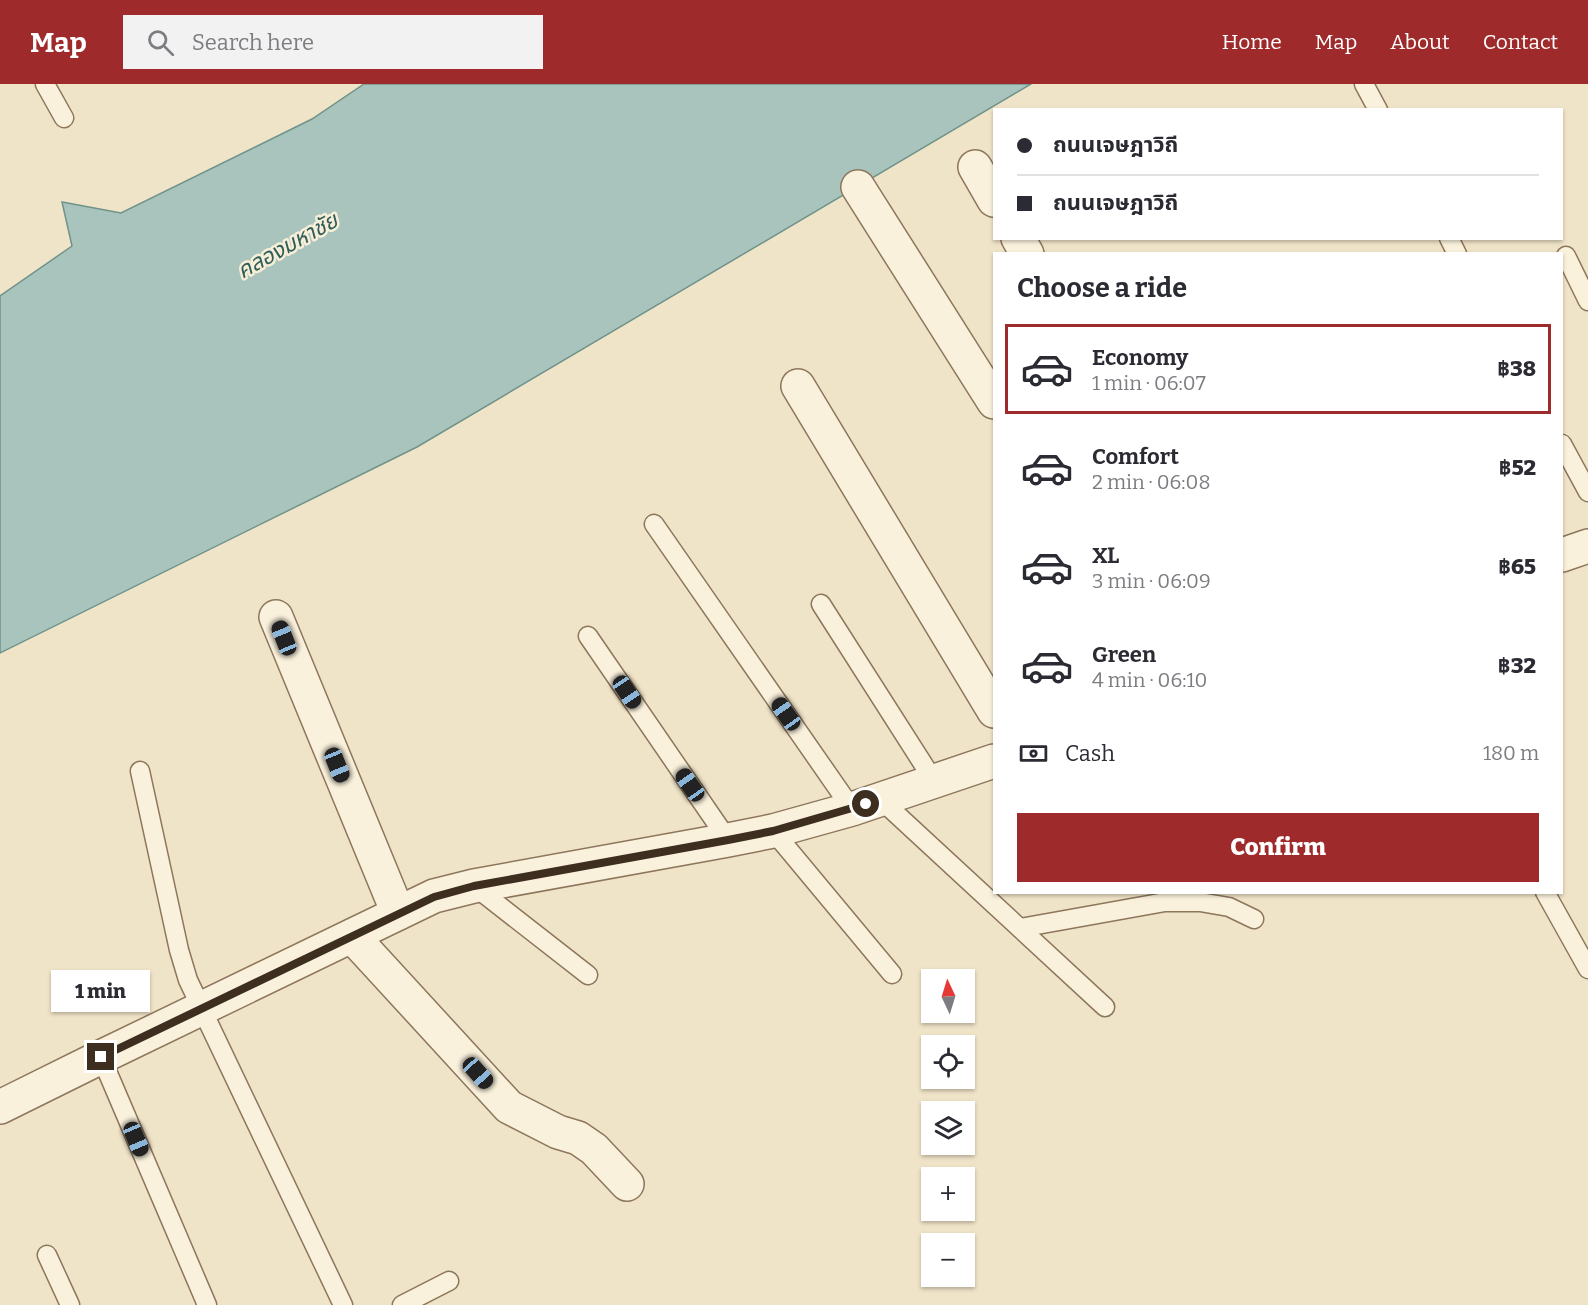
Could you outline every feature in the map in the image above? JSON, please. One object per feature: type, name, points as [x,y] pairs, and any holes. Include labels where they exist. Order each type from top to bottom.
[{"type":"street","points":[[975,167],[993,198]]},
{"type":"street","points":[[858,187],[993,400]]},
{"type":"street","points":[[798,386],[993,709]]},
{"type":"street","points":[[1563,555],[1588,546]]},
{"type":"street","points":[[276,616],[398,913]]},
{"type":"street","points":[[0,1107],[434,897],[474,886],[773,831],[866,804],[993,761]]},
{"type":"street","points":[[352,936],[509,1107],[558,1132],[578,1138],[594,1149],[627,1184]]},
{"type":"lane","points":[[45,84],[64,118]]},
{"type":"lane","points":[[1364,84],[1377,108]]},
{"type":"lane","points":[[1566,256],[1588,301]]},
{"type":"lane","points":[[1563,446],[1588,492]]},
{"type":"lane","points":[[654,524],[866,804],[1020,928],[1106,1007]]},
{"type":"lane","points":[[821,604],[934,781]]},
{"type":"lane","points":[[588,636],[728,840]]},
{"type":"lane","points":[[140,771],[179,950],[188,980],[343,1305]]},
{"type":"lane","points":[[773,831],[892,974]]},
{"type":"lane","points":[[474,886],[588,975]]},
{"type":"lane","points":[[1546,894],[1588,969]]},
{"type":"lane","points":[[1020,928],[1165,902],[1200,902],[1229,907],[1254,918]]},
{"type":"lane","points":[[101,1057],[207,1305]]},
{"type":"lane","points":[[46,1255],[70,1305]]},
{"type":"lane","points":[[402,1305],[449,1281]]},
{"type":"water","name":"คลองมหาชัย","points":[[364,84],[1031,84],[417,447],[0,653],[0,296],[72,246],[62,202],[121,213],[312,119]]},
{"type":"route","points":[[101,1057],[434,897],[474,886],[773,831],[866,804]]}]
